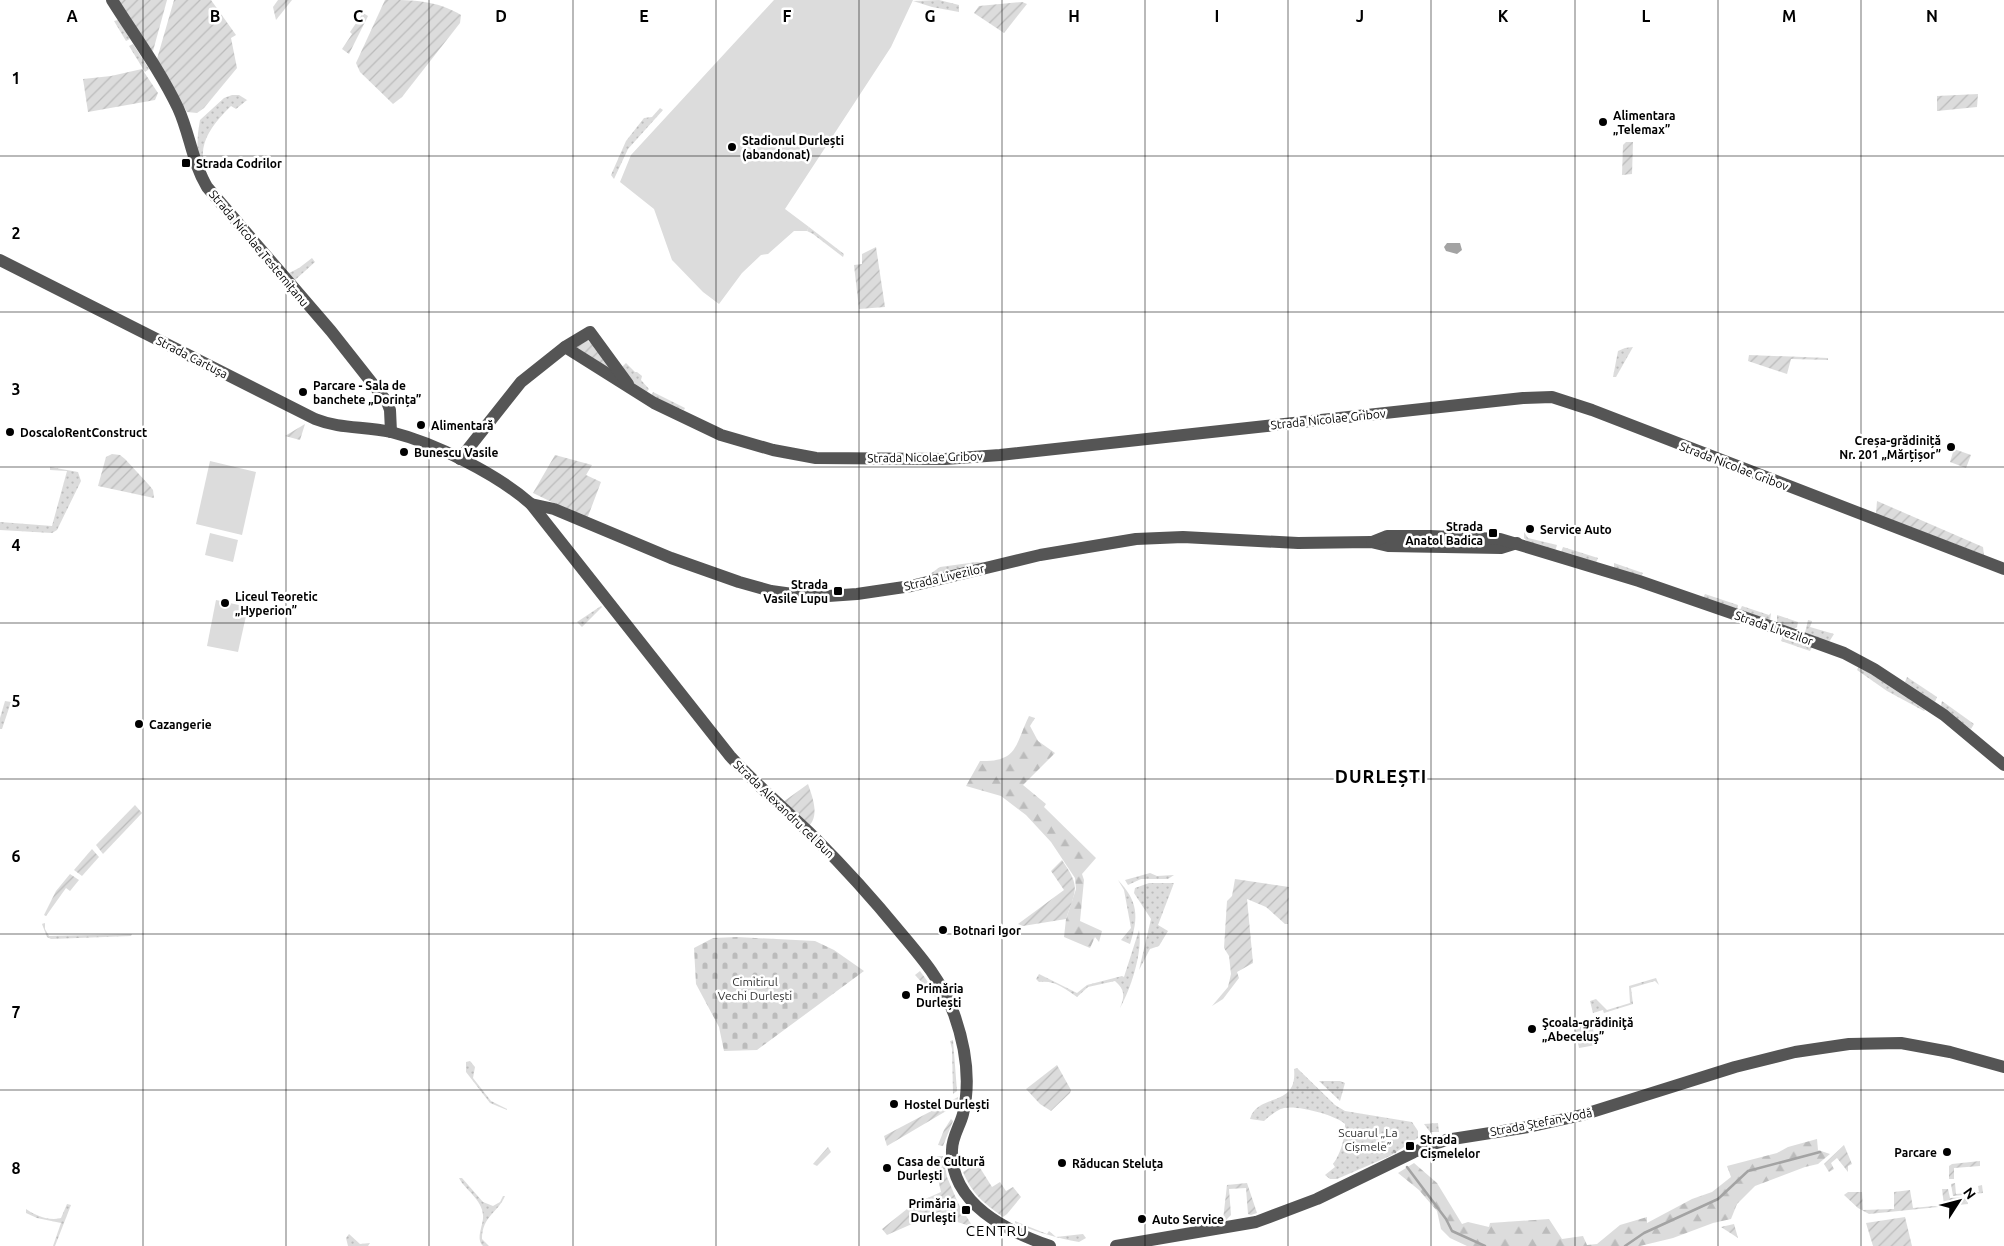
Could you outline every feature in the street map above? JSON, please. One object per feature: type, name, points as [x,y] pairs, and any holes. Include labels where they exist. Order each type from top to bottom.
[{"type":"street","name":"Strada Nicolae Testemițanu","points":[[112,0],[177,106],[186,128],[196,166],[207,187],[331,331],[387,402],[390,410],[391,432]]},
{"type":"street","name":"Strada Cartușa","points":[[0,260],[315,419],[334,426],[391,432]]},
{"type":"street","name":"Strada Nicolae Gribov","points":[[634,392],[590,332],[565,347],[634,392],[721,435],[795,455],[841,459],[945,459],[1000,455],[1552,396],[2004,569]]},
{"type":"street","points":[[460,459],[521,382],[565,347]]},
{"type":"street","name":"Strada Alexandru cel Bun","points":[[391,432],[460,459],[510,487],[531,504],[730,756],[751,779],[813,836],[851,875],[938,979],[958,1027],[966,1069],[965,1106],[952,1147],[957,1176],[970,1198],[1004,1228],[1050,1246]]},
{"type":"street","name":"Strada Livezilor","points":[[531,504],[554,509],[671,558],[738,582],[770,591],[814,596],[857,594],[912,586],[1032,557],[1136,539],[1183,537],[1298,543],[1371,542],[1388,546],[1501,548],[1517,543],[1639,581],[1844,653],[1874,669],[1944,715],[2004,765]]},
{"type":"street","name":"Strada Ștefan-Vodă","points":[[1116,1246],[1256,1222],[1317,1199],[1414,1152],[1446,1140],[1528,1127],[1582,1115],[1735,1067],[1795,1052],[1849,1044],[1901,1042],[1950,1052],[2004,1067]]},
{"type":"green space","points":[[118,0],[167,0],[153,51],[151,50]]},
{"type":"green space","points":[[174,0],[211,0],[236,35],[231,38],[237,68],[204,108],[197,113],[187,112],[157,59]]},
{"type":"green space","points":[[278,0],[292,0],[276,20],[273,7]]},
{"type":"green space","points":[[385,0],[424,2],[442,6],[461,15],[460,23],[402,97],[393,104],[360,72],[356,63]]},
{"type":"green space","name":"Stadionul Durlești (abandonat)","points":[[774,0],[913,0],[891,47],[785,209],[809,227],[807,231],[794,231],[768,254],[761,255],[742,273],[719,304],[703,292],[672,260],[654,209],[620,182],[631,155]]},
{"type":"green space","points":[[939,0],[959,5],[959,12],[913,1]]},
{"type":"green space","points":[[1022,2],[1027,4],[1004,33],[974,13],[979,6]]},
{"type":"green space","points":[[363,13],[368,16],[349,54],[342,49],[352,34],[350,32]]},
{"type":"green space","points":[[118,20],[130,39],[126,41],[114,21]]},
{"type":"green space","points":[[133,44],[149,69],[145,72],[129,46]]},
{"type":"green space","points":[[142,69],[158,93],[155,100],[88,112],[83,79],[111,76]]},
{"type":"green space","points":[[1978,94],[1977,107],[1937,111],[1937,96]]},
{"type":"green space","points":[[239,95],[247,100],[236,109],[231,106],[220,117],[212,128],[203,148],[206,170],[211,182],[220,195],[218,196],[200,167],[197,153],[198,133],[200,120],[224,98]]},
{"type":"green space","points":[[660,108],[663,110],[628,149],[614,179],[611,175],[626,141],[644,118],[652,117]]},
{"type":"green space","points":[[1626,142],[1633,142],[1632,174],[1622,175],[1623,145]]},
{"type":"green space","points":[[809,227],[844,254],[843,257],[807,231]]},
{"type":"green space","points":[[876,247],[885,307],[859,309],[854,265],[862,264],[862,254]]},
{"type":"green space","points":[[312,258],[315,262],[294,281],[287,274],[299,268]]},
{"type":"green space","points":[[579,341],[588,341],[592,344],[617,374],[575,348]]},
{"type":"green space","points":[[1633,347],[1616,377],[1613,377],[1618,351]]},
{"type":"green space","points":[[1749,355],[1828,358],[1828,360],[1791,359],[1787,374],[1748,361]]},
{"type":"green space","points":[[626,363],[642,376],[641,380],[649,389],[646,393],[630,381],[622,367]]},
{"type":"green space","points":[[653,392],[685,408],[684,410],[651,397]]},
{"type":"green space","points":[[305,424],[300,440],[285,436]]},
{"type":"green space","points":[[1954,449],[1971,455],[1966,468],[1950,462]]},
{"type":"green space","points":[[112,454],[120,455],[125,459],[153,490],[154,498],[98,486],[106,457]]},
{"type":"green space","points":[[555,455],[592,465],[586,475],[601,482],[587,519],[533,493]]},
{"type":"green space","points":[[210,461],[256,472],[242,535],[196,524]]},
{"type":"green space","points":[[50,467],[78,472],[81,481],[57,530],[52,533],[0,530],[0,522],[52,526],[67,471],[50,470]]},
{"type":"green space","points":[[1877,501],[1983,547],[1984,555],[1876,514]]},
{"type":"green space","points":[[1524,532],[1528,538],[1557,545],[1555,551],[1528,542],[1524,538]]},
{"type":"green space","points":[[210,533],[238,540],[233,562],[205,555]]},
{"type":"green space","points":[[1563,547],[1598,558],[1596,563],[1561,552]]},
{"type":"green space","points":[[977,562],[985,563],[920,581],[940,567]]},
{"type":"green space","points":[[1614,563],[1643,573],[1640,578],[1614,568]]},
{"type":"green space","points":[[1705,594],[1738,605],[1737,609],[1703,598]]},
{"type":"green space","points":[[216,600],[248,607],[238,652],[207,646]]},
{"type":"green space","points":[[601,606],[582,627],[577,622]]},
{"type":"green space","points":[[1742,606],[1769,615],[1771,613],[1770,621],[1740,610]]},
{"type":"green space","points":[[1777,615],[1798,622],[1797,627],[1794,629],[1777,623]]},
{"type":"green space","points":[[1808,620],[1812,621],[1810,627],[1834,634],[1829,642],[1805,633]]},
{"type":"green space","points":[[1783,636],[1812,647],[1810,651],[1781,641]]},
{"type":"green space","points":[[1859,666],[1925,710],[1887,691],[1857,670]]},
{"type":"green space","points":[[1907,677],[1937,697],[1935,702],[1905,682]]},
{"type":"green space","points":[[5,701],[11,702],[2,729],[0,729],[0,718]]},
{"type":"green space","points":[[1942,701],[1974,724],[1971,729],[1943,710]]},
{"type":"green space","points":[[1029,716],[1035,718],[1030,726],[1038,741],[1055,753],[1023,785],[1046,804],[1044,807],[1096,858],[1082,874],[1084,880],[1080,921],[1102,931],[1099,942],[1095,937],[1090,948],[1064,937],[1066,919],[1076,889],[1075,878],[1051,842],[1026,815],[1001,796],[966,786],[980,761],[992,761],[1002,758],[1014,750]]},
{"type":"green space","points":[[808,784],[815,811],[809,826],[783,802]]},
{"type":"green space","points":[[135,805],[142,813],[103,854],[96,845]]},
{"type":"green space","points":[[92,849],[99,857],[82,876],[74,870]]},
{"type":"green space","points":[[1062,860],[1072,877],[1075,889],[1066,919],[1023,926],[1018,924],[1064,890],[1051,871]]},
{"type":"green space","points":[[1150,873],[1157,876],[1174,875],[1168,879],[1141,879],[1128,885],[1125,880]]},
{"type":"green space","points":[[70,874],[79,880],[70,891],[66,888],[46,916],[44,915],[56,891]]},
{"type":"green space","points":[[1235,879],[1289,887],[1288,924],[1285,924],[1266,907],[1247,899],[1253,963],[1237,972],[1239,978],[1223,999],[1212,1006],[1228,987],[1231,974],[1229,956],[1224,948],[1227,901],[1232,896]]},
{"type":"green space","points":[[1118,880],[1130,895],[1135,910],[1135,926],[1130,944],[1121,940],[1131,928],[1124,890]]},
{"type":"green space","points":[[1149,883],[1174,883],[1158,925],[1168,931],[1159,946],[1150,949],[1139,970],[1151,919],[1134,893],[1135,888]]},
{"type":"green space","points":[[45,923],[45,929],[49,936],[132,934],[131,936],[51,939],[47,937],[42,924]]},
{"type":"green space","points":[[1139,930],[1138,959],[1128,991],[1120,1008],[1123,993],[1121,987],[1115,981],[1088,987],[1077,997],[1059,985],[1050,982],[1039,982],[1036,979],[1039,974],[1077,993],[1087,985],[1124,977]]},
{"type":"green space","name":"Cimitirul Vechi Durlești","points":[[737,937],[815,941],[834,950],[864,971],[757,1050],[724,1051],[719,1027],[696,984],[694,948],[713,938]]},
{"type":"green space","points":[[920,971],[933,989],[940,1002],[915,975]]},
{"type":"green space","points":[[1656,978],[1659,985],[1655,981],[1631,988],[1633,1004],[1604,1013],[1603,1010],[1593,1013],[1590,1001],[1596,999],[1607,1010],[1630,1003],[1629,986]]},
{"type":"green space","points":[[1591,1019],[1596,1045],[1579,1048],[1574,1023]]},
{"type":"green space","points":[[953,1040],[957,1091],[953,1094],[952,1049],[950,1041]]},
{"type":"green space","points":[[470,1061],[475,1067],[473,1078],[491,1101],[507,1110],[490,1103],[466,1072],[466,1062]]},
{"type":"green space","points":[[1057,1065],[1071,1090],[1051,1111],[1040,1104],[1026,1089]]},
{"type":"green space","name":"Scuarul „La Cișmele”","points":[[1297,1068],[1335,1105],[1345,1111],[1412,1122],[1418,1131],[1418,1138],[1390,1156],[1337,1179],[1330,1179],[1325,1175],[1335,1167],[1333,1164],[1342,1145],[1345,1124],[1325,1114],[1290,1107],[1278,1110],[1264,1121],[1250,1119],[1260,1105],[1284,1095],[1290,1090],[1294,1082],[1294,1069]]},
{"type":"green space","points":[[1319,1081],[1340,1081],[1345,1083],[1340,1101]]},
{"type":"green space","points":[[958,1097],[958,1104],[887,1146],[884,1136]]},
{"type":"green space","points":[[951,1119],[953,1121],[943,1146],[938,1145],[944,1130]]},
{"type":"green space","points":[[1438,1123],[1439,1132],[1430,1132],[1424,1124]]},
{"type":"green space","points":[[1817,1139],[1818,1150],[1830,1154],[1818,1164],[1755,1186],[1737,1204],[1731,1219],[1713,1223],[1673,1238],[1640,1246],[1467,1246],[1450,1238],[1441,1229],[1437,1211],[1419,1190],[1398,1173],[1414,1163],[1437,1183],[1462,1224],[1468,1222],[1489,1227],[1490,1223],[1549,1219],[1562,1239],[1583,1236],[1587,1245],[1597,1244],[1620,1225],[1647,1217],[1647,1223],[1692,1199],[1712,1192],[1731,1177],[1727,1166],[1777,1153],[1788,1147]]},
{"type":"green space","points":[[1844,1145],[1852,1164],[1848,1166],[1848,1172],[1837,1158],[1831,1163],[1834,1169],[1829,1172],[1824,1164]]},
{"type":"green space","points":[[828,1147],[831,1152],[817,1166],[813,1164]]},
{"type":"green space","points":[[937,1156],[943,1156],[947,1177],[958,1203],[973,1227],[948,1219],[946,1214],[939,1212],[887,1235],[882,1229],[912,1205],[941,1192],[936,1170]]},
{"type":"green space","points":[[1980,1161],[1980,1166],[1954,1168],[1954,1179],[1949,1179],[1949,1166],[1952,1164]]},
{"type":"green space","points":[[977,1163],[992,1187],[1000,1182],[1006,1191],[1013,1187],[1021,1197],[1003,1217],[979,1198],[963,1172]]},
{"type":"green space","points":[[459,1178],[462,1178],[483,1202],[493,1206],[505,1196],[487,1220],[483,1231],[482,1239],[489,1246],[483,1246],[480,1239],[483,1215],[480,1204]]},
{"type":"green space","points":[[1247,1183],[1257,1213],[1248,1214],[1246,1188],[1229,1189],[1231,1215],[1226,1220],[1223,1220],[1227,1185]]},
{"type":"green space","points":[[1955,1183],[1956,1194],[1979,1192],[1978,1186],[1982,1185],[1983,1193],[1953,1196],[1951,1184]]},
{"type":"green space","points":[[1942,1189],[1948,1189],[1950,1198],[1967,1197],[1968,1204],[1869,1214],[1858,1208],[1844,1195],[1848,1192],[1862,1192],[1863,1210],[1894,1209],[1894,1192],[1910,1190],[1913,1208],[1944,1205]]},
{"type":"green space","points":[[67,1204],[71,1205],[55,1246],[53,1246],[61,1223],[37,1218],[26,1213],[26,1209],[43,1217],[56,1219],[61,1218]]},
{"type":"green space","points":[[1905,1217],[1912,1246],[1873,1246],[1866,1223]]},
{"type":"green space","points":[[1015,1221],[1047,1234],[1049,1231],[1056,1237],[1039,1232],[1015,1223]]},
{"type":"green space","points":[[1734,1224],[1738,1238],[1721,1227]]},
{"type":"green space","points":[[349,1234],[360,1244],[370,1243],[368,1246],[348,1246],[346,1238]]},
{"type":"green space","points":[[1083,1234],[1086,1238],[1079,1242],[1056,1237]]},
{"type":"water","points":[[1447,243],[1460,243],[1462,250],[1457,254],[1446,251],[1444,247]]},
{"type":"waterway","points":[[1625,1246],[1644,1233],[1718,1199],[1748,1171],[1820,1152]]},
{"type":"waterway","points":[[1407,1167],[1446,1219],[1452,1231],[1485,1246]]},
{"type":"place","name":"Alimentara „Telemax”","points":[[1603,122]]},
{"type":"place","name":"Stadionul Durlești (abandonat)","points":[[732,147]]},
{"type":"place","name":"Strada Codrilor","points":[[186,163]]},
{"type":"place","name":"Parcare - Sala de banchete „Dorința”","points":[[303,392]]},
{"type":"place","name":"Alimentară","points":[[421,425]]},
{"type":"place","name":"DoscaloRentConstruct","points":[[10,432]]},
{"type":"place","name":"Creșa-grădiniță Nr. 201 „Mărțișor”","points":[[1951,447]]},
{"type":"place","name":"Bunescu Vasile","points":[[404,452]]},
{"type":"place","name":"Service Auto","points":[[1530,529]]},
{"type":"place","name":"Strada Anatol Badica","points":[[1493,533]]},
{"type":"place","name":"Strada Vasile Lupu","points":[[838,591]]},
{"type":"place","name":"Liceul Teoretic „Hyperion”","points":[[225,603]]},
{"type":"place","name":"Cazangerie","points":[[139,724]]},
{"type":"place","name":"Botnari Igor","points":[[943,930]]},
{"type":"place","name":"Primăria Durlești","points":[[906,995]]},
{"type":"place","name":"Şcoala-grădiniţă „Abeceluş”","points":[[1532,1029]]},
{"type":"place","name":"Hostel Durlești","points":[[894,1104]]},
{"type":"place","name":"Strada Cișmelelor","points":[[1410,1146]]},
{"type":"place","name":"Parcare","points":[[1947,1152]]},
{"type":"place","name":"Răducan Steluța","points":[[1062,1163]]},
{"type":"place","name":"Casa de Cultură Durlești","points":[[887,1168]]},
{"type":"place","name":"Primăria Durleşti","points":[[966,1210]]},
{"type":"place","name":"Auto Service","points":[[1142,1219]]},
{"type":"district","name":"DURLEȘTI","points":[[1381,776]]},
{"type":"district","name":"CENTRU","points":[[997,1230]]}]
